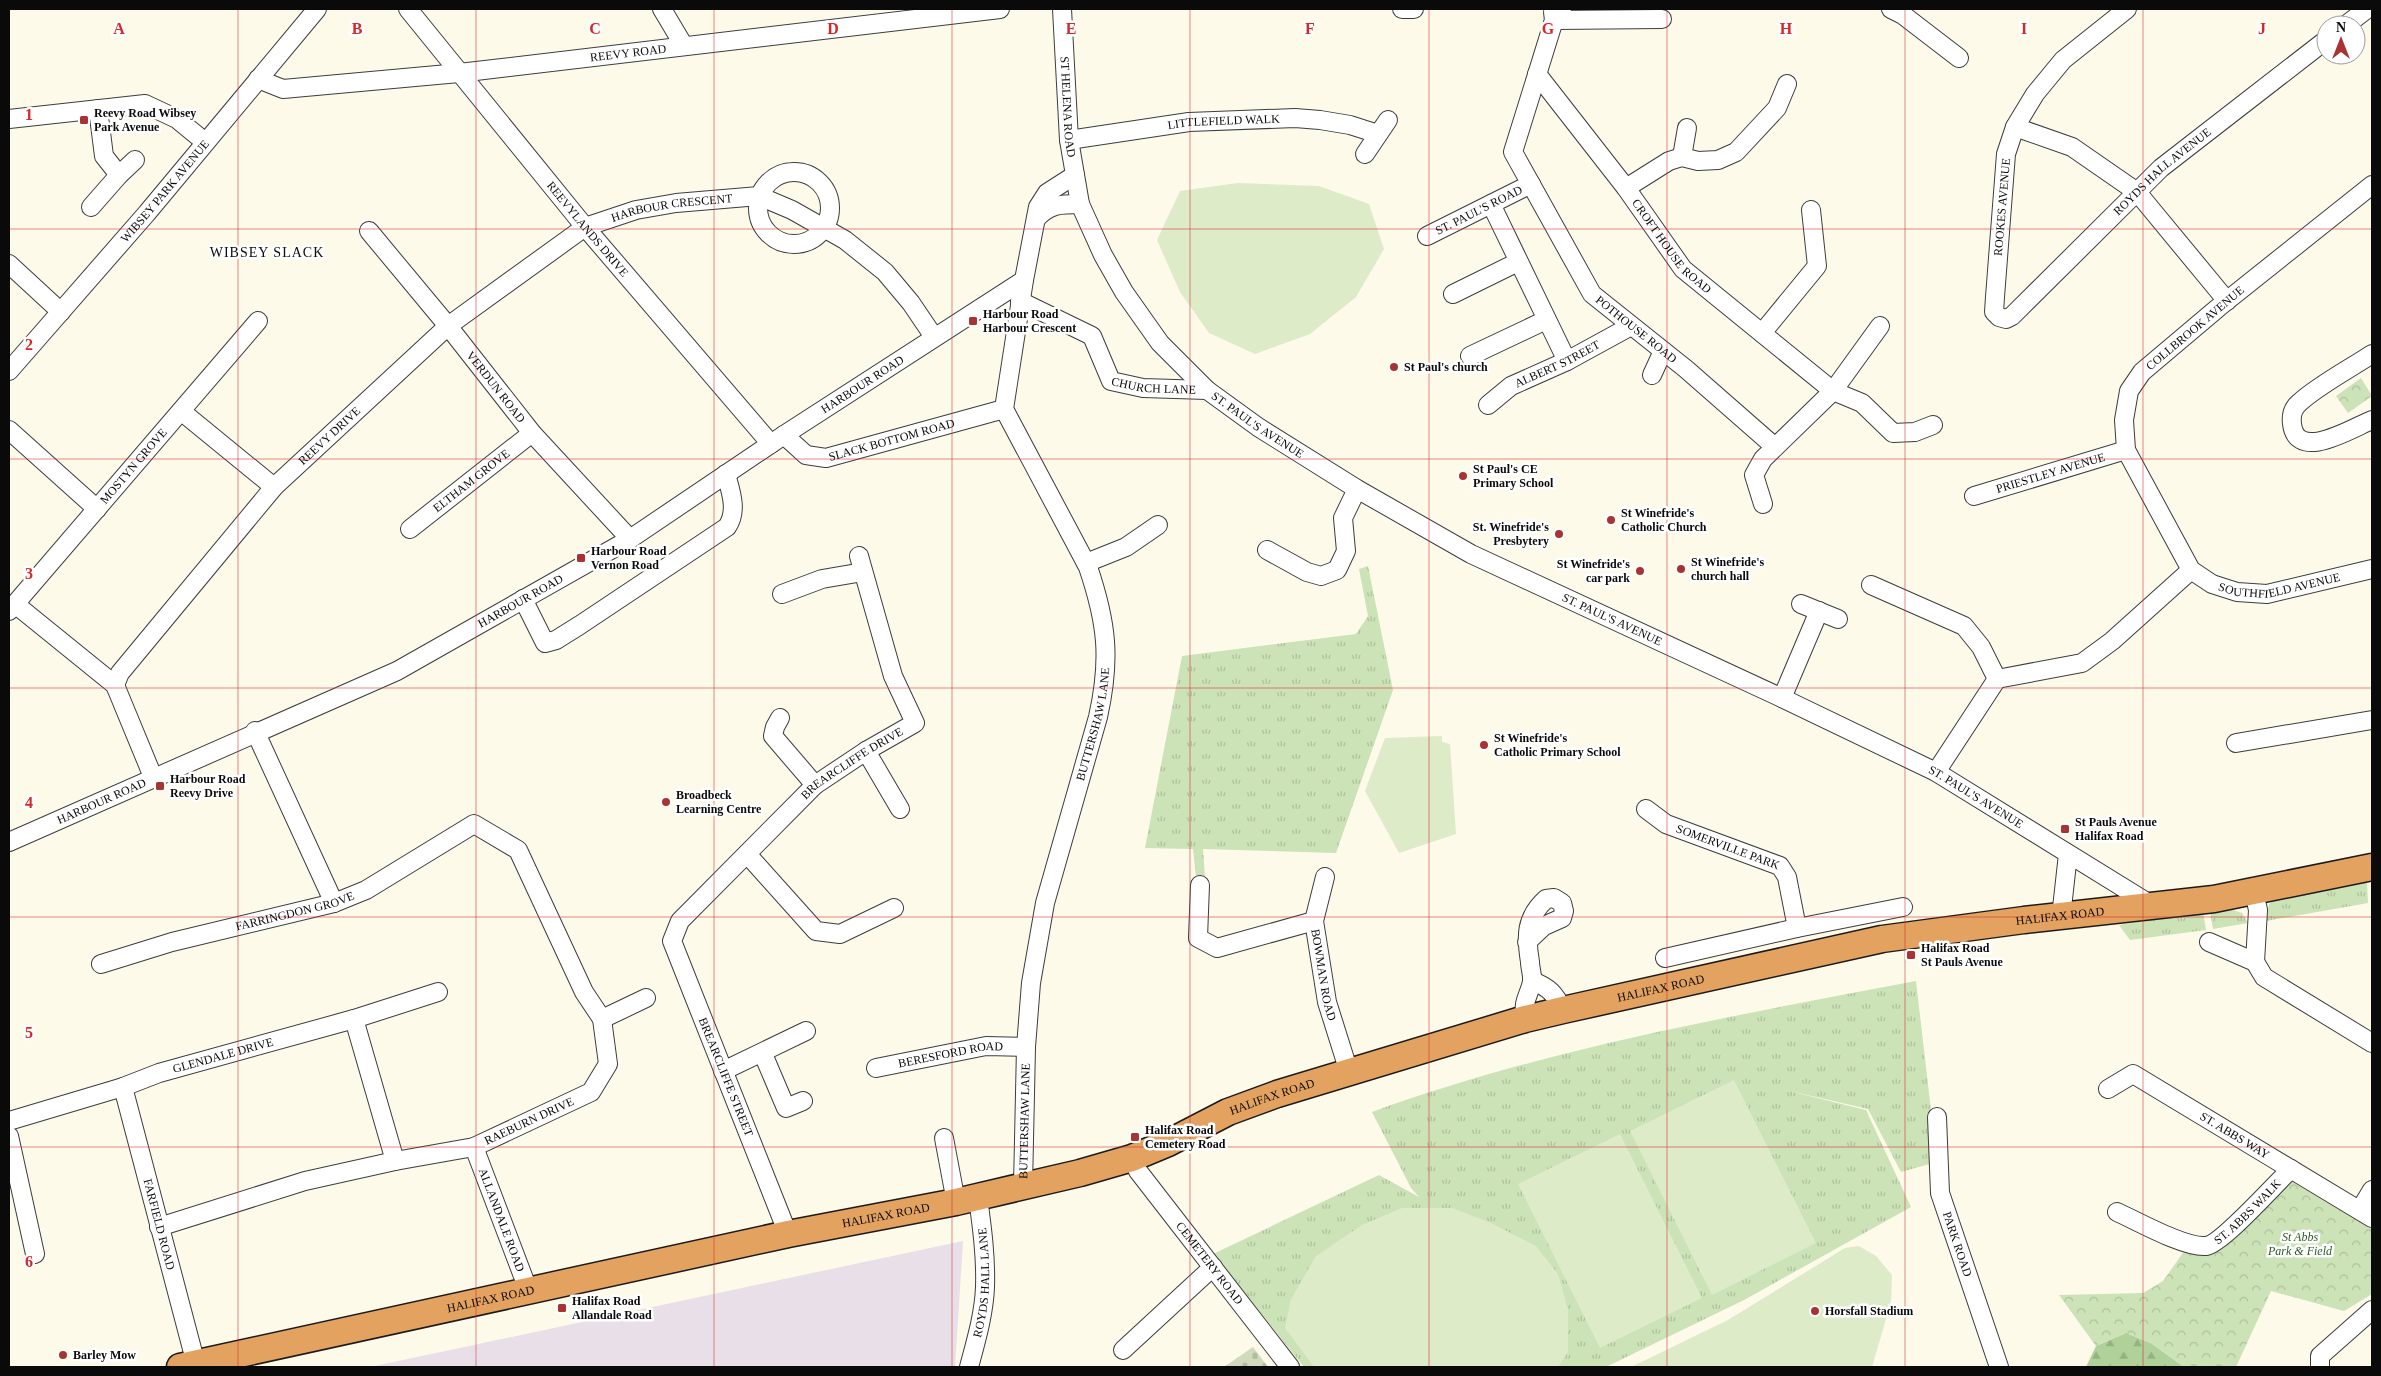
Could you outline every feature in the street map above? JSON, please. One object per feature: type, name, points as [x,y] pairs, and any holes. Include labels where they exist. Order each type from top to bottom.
[{"type":"highway","name":"HALIFAX ROAD","points":[[188,1366],[788,1234],[967,1200],[1132,1158],[1168,1143],[1228,1112],[1349,1072],[1525,1019],[1563,1010],[1882,939],[2154,906],[2254,892],[2371,872]]},
{"type":"street","name":"WIBSEY PARK AVENUE","points":[[9,371],[147,212],[316,9]]},
{"type":"street","name":"REEVYLANDS DRIVE","points":[[408,9],[585,226],[778,439]]},
{"type":"street","points":[[662,9],[684,46]]},
{"type":"street","name":"REEVY ROAD","points":[[258,80],[283,89],[459,73],[684,46],[920,13],[1000,9]]},
{"type":"street","name":"ST HELENA ROAD","points":[[1062,9],[1069,140],[1080,204]]},
{"type":"street","points":[[1402,9],[1414,9]]},
{"type":"street","name":"ROOKES AVENUE","points":[[2012,316],[2006,319],[1999,318],[1994,312],[2006,154],[2015,127],[2035,94],[2063,60],[2127,9]]},
{"type":"street","points":[[2367,9],[2372,17]]},
{"type":"street","points":[[1900,11],[1959,58]]},
{"type":"street","points":[[1556,13],[1662,19]]},
{"type":"street","name":"POTHOUSE ROAD","points":[[1556,13],[1513,152],[1592,294],[1663,351],[1775,447]]},
{"type":"street","name":"ROYDS HALL AVENUE","points":[[2012,316],[2161,168],[2316,48]]},
{"type":"street","name":"CROFT HOUSE ROAD","points":[[1537,74],[1626,188],[1683,269],[1833,391],[1862,403],[1893,433],[1915,432],[1933,425]]},
{"type":"street","points":[[1626,188],[1669,161],[1682,157],[1698,162],[1718,160],[1736,152],[1777,108],[1787,84]]},
{"type":"street","points":[[9,119],[145,104],[178,119],[205,142]]},
{"type":"street","points":[[98,110],[104,156],[119,175]]},
{"type":"street","name":"LITTLEFIELD WALK","points":[[1069,140],[1189,122],[1294,118],[1350,125],[1378,134]]},
{"type":"street","points":[[1365,154],[1388,120]]},
{"type":"street","points":[[2015,127],[2072,147],[2137,192],[2227,301]]},
{"type":"street","points":[[1682,157],[1687,128]]},
{"type":"street","points":[[91,207],[135,160]]},
{"type":"street","points":[[798,171],[810,175],[820,182],[829,199],[829,218],[824,229],[816,237],[805,243],[782,243],[772,237],[761,224],[757,207],[759,196],[765,185],[774,176],[798,171]]},
{"type":"street","points":[[1004,409],[1020,301],[1038,207],[1047,193],[1075,175]]},
{"type":"street","name":"ST. PAUL'S ROAD","points":[[1427,236],[1531,184]]},
{"type":"street","name":"COLLBROOK AVENUE","points":[[2191,570],[2126,450],[2124,420],[2129,391],[2142,372],[2372,185]]},
{"type":"street","name":"HARBOUR CRESCENT","points":[[585,226],[636,210],[676,203],[759,196],[792,210],[845,240],[885,272],[911,303],[934,337]]},
{"type":"street","points":[[1034,222],[1045,209],[1057,204],[1080,204]]},
{"type":"street","name":"ST. PAUL'S AVENUE","points":[[1080,204],[1103,255],[1124,292],[1160,343],[1207,390],[1258,427],[1356,489],[1471,554],[1782,698],[1936,772],[2154,906]]},
{"type":"street","points":[[1490,204],[1567,362]]},
{"type":"street","points":[[1762,333],[1817,266],[1811,210]]},
{"type":"street","name":"REEVY DRIVE","points":[[115,685],[120,674],[274,487],[448,326],[585,226]]},
{"type":"street","name":"VERDUN ROAD","points":[[369,231],[448,326],[532,433],[630,538]]},
{"type":"street","points":[[1452,294],[1518,262]]},
{"type":"street","points":[[9,264],[61,312]]},
{"type":"street","name":"HARBOUR ROAD","points":[[9,842],[255,731],[397,670],[630,538],[778,439],[1024,280]]},
{"type":"street","name":"CHURCH LANE","points":[[1020,301],[1092,336],[1111,381],[1143,388],[1207,390]]},
{"type":"street","points":[[1470,356],[1546,320]]},
{"type":"street","name":"MOSTYN GROVE","points":[[12,608],[258,321]]},
{"type":"street","name":"ALBERT STREET","points":[[1488,405],[1511,386],[1567,362],[1631,326]]},
{"type":"street","points":[[1763,504],[1754,475],[1763,459],[1833,391],[1880,326]]},
{"type":"street","points":[[1652,374],[1663,351]]},
{"type":"street","points":[[2372,354],[2298,403],[2292,420],[2293,430],[2298,438],[2308,443],[2320,443],[2372,420]]},
{"type":"street","name":"SLACK BOTTOM ROAD","points":[[778,439],[806,455],[826,458],[1004,409]]},
{"type":"street","name":"BUTTERSHAW LANE","points":[[1004,409],[1086,563],[1098,595],[1105,630],[1105,686],[1098,717],[1045,903],[1031,983],[1026,1047],[1023,1186]]},
{"type":"street","points":[[181,411],[274,487]]},
{"type":"street","points":[[9,430],[97,508]]},
{"type":"street","name":"ELTHAM GROVE","points":[[410,529],[532,433]]},
{"type":"street","name":"PRIESTLEY AVENUE","points":[[1974,496],[2126,450]]},
{"type":"street","points":[[523,599],[545,643],[556,640],[727,527],[732,519],[733,510],[726,474]]},
{"type":"street","points":[[1267,550],[1307,572],[1321,576],[1337,570],[1346,551],[1342,518],[1356,489]]},
{"type":"street","points":[[1086,563],[1126,547],[1158,525]]},
{"type":"street","name":"BREARCLIFFE DRIVE","points":[[680,921],[815,785],[866,751],[915,723],[893,676],[861,564],[782,594]]},
{"type":"street","name":"SOUTHFIELD AVENUE","points":[[2191,570],[2212,584],[2237,592],[2267,594],[2372,569]]},
{"type":"street","points":[[1936,772],[1997,679],[2082,663],[2112,641],[2191,570]]},
{"type":"street","points":[[1871,585],[1964,626],[1981,647],[1997,679]]},
{"type":"street","points":[[1801,604],[1838,619]]},
{"type":"street","points":[[12,608],[115,685],[153,777]]},
{"type":"street","points":[[1782,698],[1819,611]]},
{"type":"street","points":[[780,718],[773,736],[815,785]]},
{"type":"street","points":[[2236,743],[2372,720]]},
{"type":"street","points":[[255,731],[334,903]]},
{"type":"street","points":[[866,751],[900,809]]},
{"type":"street","name":"SOMERVILLE PARK","points":[[1646,809],[1666,824],[1780,866],[1787,877],[1797,928]]},
{"type":"street","name":"FARRINGDON GROVE","points":[[101,964],[172,942],[334,903],[366,890],[474,824]]},
{"type":"street","name":"RAEBURN DRIVE","points":[[159,1226],[305,1181],[395,1161],[474,1147],[591,1092],[608,1064],[602,1019],[584,992],[518,850],[474,824]]},
{"type":"street","points":[[747,854],[816,930],[840,934],[894,908]]},
{"type":"street","points":[[2061,916],[2068,854]]},
{"type":"street","name":"BOWMAN ROAD","points":[[1325,877],[1314,921],[1327,1002],[1349,1072]]},
{"type":"street","points":[[1200,885],[1198,938],[1217,948],[1314,921]]},
{"type":"street","points":[[2254,892],[2258,910],[2255,962],[2264,977],[2372,1043]]},
{"type":"street","points":[[1665,958],[1797,928],[1904,907]]},
{"type":"street","name":"BREARCLIFFE STREET","points":[[680,921],[672,941],[788,1234]]},
{"type":"street","points":[[1749,939],[1754,967]]},
{"type":"street","points":[[1525,1019],[1524,999],[1532,981],[1527,942]]},
{"type":"street","points":[[2209,942],[2255,962]]},
{"type":"street","points":[[1532,981],[1544,985],[1553,992],[1563,1010]]},
{"type":"street","name":"GLENDALE DRIVE","points":[[9,1121],[122,1087],[159,1073],[354,1019],[438,992]]},
{"type":"street","points":[[602,1019],[646,998]]},
{"type":"street","points":[[354,1019],[395,1161]]},
{"type":"street","points":[[723,1071],[762,1054],[806,1031]]},
{"type":"street","name":"BERESFORD ROAD","points":[[876,1068],[986,1046],[1026,1047]]},
{"type":"street","points":[[762,1054],[786,1108],[803,1101]]},
{"type":"street","name":"ST. ABBS WAY","points":[[2108,1089],[2133,1074],[2366,1214]]},
{"type":"street","name":"FARFIELD ROAD","points":[[122,1087],[159,1226],[188,1366]]},
{"type":"street","name":"PARK ROAD","points":[[1937,1117],[1940,1193],[1999,1367]]},
{"type":"street","points":[[9,1136],[36,1254]]},
{"type":"street","name":"ROYDS HALL LANE","points":[[944,1138],[967,1200],[985,1257],[985,1289],[981,1319],[969,1367]]},
{"type":"street","name":"ALLANDALE ROAD","points":[[474,1147],[529,1292]]},
{"type":"street","name":"CEMETERY ROAD","points":[[1132,1158],[1138,1171],[1290,1367]]},
{"type":"street","name":"ST. ABBS WALK","points":[[2117,1212],[2189,1244],[2207,1246],[2223,1236],[2291,1169]]},
{"type":"street","points":[[2366,1214],[2372,1190]]},
{"type":"street","points":[[1123,1350],[1212,1267]]},
{"type":"street","points":[[2320,1367],[2320,1356],[2372,1310]]},
{"type":"shaded area","points":[[963,1241],[955,1367],[370,1367]]},
{"type":"green space","points":[[1238,183],[1319,186],[1369,204],[1384,249],[1356,297],[1310,334],[1255,354],[1209,333],[1180,292],[1157,240],[1180,191]]},
{"type":"green space","points":[[2361,378],[2372,396],[2348,413],[2336,396]]},
{"type":"green space","points":[[1368,566],[1393,690],[1336,853],[1203,849],[1205,878],[1196,877],[1193,849],[1145,848],[1182,656],[1356,634],[1368,616],[1359,569]]},
{"type":"green space","points":[[1442,736],[1442,742],[1450,744],[1456,834],[1399,853],[1365,791],[1385,738]]},
{"type":"green space","points":[[2367,882],[2368,903],[2266,921],[2269,904],[2276,899]]},
{"type":"green space","points":[[2230,909],[2242,913],[2248,923],[2213,929],[2210,911]]},
{"type":"green space","points":[[2203,912],[2206,930],[2130,940],[2119,925]]},
{"type":"green space","points":[[1916,981],[1937,1162],[1901,1172],[1868,1109],[1781,1089],[1866,1110],[1911,1207],[1744,1300],[1606,1367],[1304,1367],[1213,1254],[1379,1175],[1419,1197],[1411,1188],[1372,1112],[1438,1089],[1573,1052],[1710,1021]]},
{"type":"green space","points":[[1734,1080],[1816,1243],[1712,1295],[1630,1131]]},
{"type":"green space","points":[[1620,1134],[1702,1298],[1600,1348],[1518,1184]]},
{"type":"green space","name":"St Abbs Park & Field","points":[[2291,1179],[2372,1226],[2372,1294],[2344,1311],[2271,1291],[2236,1367],[2184,1367],[2151,1343],[2126,1333],[2096,1346],[2059,1295],[2143,1293],[2163,1281],[2185,1250],[2203,1252]]},
{"type":"green space","points":[[1402,1208],[1452,1208],[1489,1222],[1536,1246],[1558,1274],[1568,1309],[1568,1352],[1558,1367],[1314,1367],[1285,1328],[1291,1299],[1316,1256],[1362,1225]]},
{"type":"green space","name":"Horsfall Stadium","points":[[1859,1246],[1876,1256],[1892,1275],[1891,1302],[1872,1367],[1631,1367],[1728,1320],[1845,1248]]},
{"type":"green space","points":[[2126,1333],[2151,1343],[2184,1367],[2086,1367],[2096,1346]]},
{"type":"green space","points":[[1253,1347],[1268,1367],[1224,1367]]},
{"type":"place","name":"Reevy Road Wibsey Park Avenue","points":[[84,120]]},
{"type":"place","name":"Harbour Road Harbour Crescent","points":[[973,321]]},
{"type":"place","name":"St Paul's church","points":[[1394,367]]},
{"type":"place","name":"St Paul's CE Primary School","points":[[1463,476]]},
{"type":"place","name":"St Winefride's Catholic Church","points":[[1611,520]]},
{"type":"place","name":"St. Winefride's Presbytery","points":[[1559,534]]},
{"type":"place","name":"Harbour Road Vernon Road","points":[[581,558]]},
{"type":"place","name":"St Winefride's church hall","points":[[1681,569]]},
{"type":"place","name":"St Winefride's car park","points":[[1640,571]]},
{"type":"place","name":"St Winefride's Catholic Primary School","points":[[1484,745]]},
{"type":"place","name":"Harbour Road Reevy Drive","points":[[160,786]]},
{"type":"place","name":"Broadbeck Learning Centre","points":[[666,802]]},
{"type":"place","name":"St Pauls Avenue Halifax Road","points":[[2065,829]]},
{"type":"place","name":"Halifax Road St Pauls Avenue","points":[[1911,955]]},
{"type":"place","name":"Halifax Road Cemetery Road","points":[[1135,1137]]},
{"type":"place","name":"Halifax Road Allandale Road","points":[[562,1308]]},
{"type":"place","name":"Horsfall Stadium","points":[[1815,1311]]},
{"type":"place","name":"Barley Mow","points":[[63,1355]]},
{"type":"district","name":"WIBSEY SLACK","points":[[267,252]]}]
